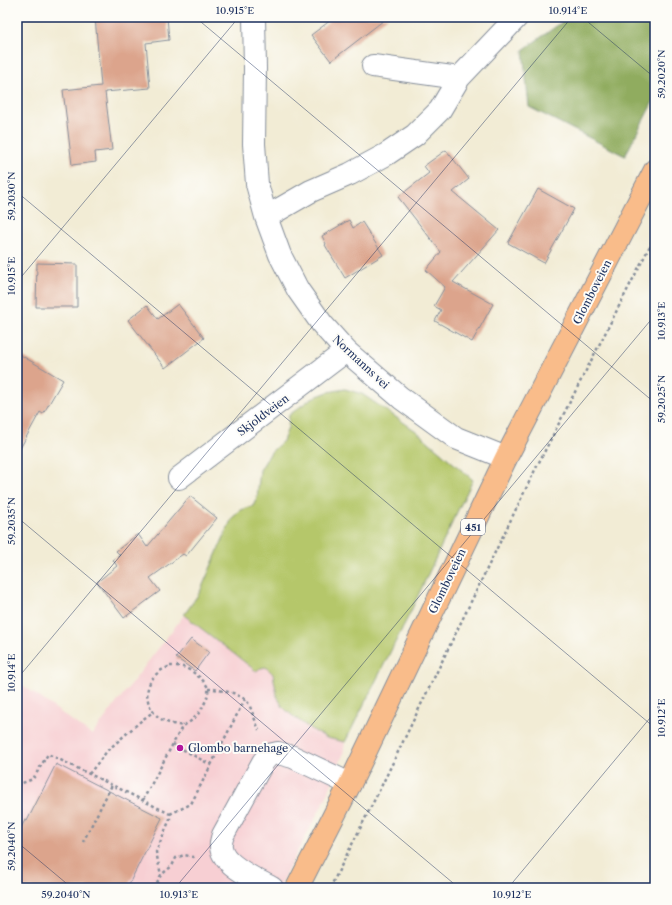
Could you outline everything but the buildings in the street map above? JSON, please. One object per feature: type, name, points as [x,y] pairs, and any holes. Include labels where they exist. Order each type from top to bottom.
[{"type":"main road","name":"Glomboveien","points":[[297,888],[350,784],[506,458],[655,170]]},
{"type":"street","name":"Normanns vei","points":[[254,17],[254,144],[257,184],[266,217],[280,255],[298,290],[322,324],[346,351],[401,398],[456,438],[506,458]]},
{"type":"street","points":[[266,217],[311,191],[350,174],[387,154],[415,135],[440,110],[460,78],[517,17]]},
{"type":"street","points":[[373,66],[460,78]]},
{"type":"street","name":"Skjoldveien","points":[[179,478],[346,351]]},
{"type":"street","points":[[272,888],[242,872],[226,858],[221,847],[223,835],[263,762],[270,756],[278,753],[293,757],[350,784]]},
{"type":"path","points":[[330,888],[380,789],[535,470],[655,236]]},
{"type":"path","points":[[143,800],[183,725],[194,718],[201,710],[207,699],[208,689],[203,680],[182,666],[170,666],[160,671],[152,679],[148,690],[148,702],[153,712],[161,720],[172,724],[183,725]]},
{"type":"path","points":[[208,689],[233,693],[245,699],[249,704],[270,756]]},
{"type":"path","points":[[170,814],[191,804],[245,699]]},
{"type":"path","points":[[89,774],[108,750],[153,712]]},
{"type":"path","points":[[173,744],[211,765]]},
{"type":"path","points":[[17,785],[33,779],[48,754],[170,814]]},
{"type":"path","points":[[82,842],[112,785]]},
{"type":"path","points":[[161,875],[156,852],[170,819],[170,814]]},
{"type":"path","points":[[154,888],[161,875],[172,866],[176,858],[184,855],[194,857],[221,847]]},
{"type":"shaded area","name":"Glombo barnehage","points":[[184,615],[256,670],[266,667],[273,674],[275,683],[289,713],[309,728],[327,738],[345,742],[343,755],[326,798],[278,888],[17,888],[17,681],[92,735]]},
{"type":"green space","points":[[569,17],[655,17],[655,98],[625,156],[529,107],[523,50]]},
{"type":"green space","points":[[345,389],[362,394],[416,431],[473,480],[410,613],[345,742],[327,738],[309,728],[289,713],[282,706],[277,696],[273,674],[266,667],[256,671],[184,615],[200,592],[232,518],[241,510],[253,506],[257,498],[260,470],[271,452],[283,441],[288,428],[289,415],[312,398],[328,392]]},
{"type":"place","name":"Glombo barnehage","points":[[180,748]]}]
